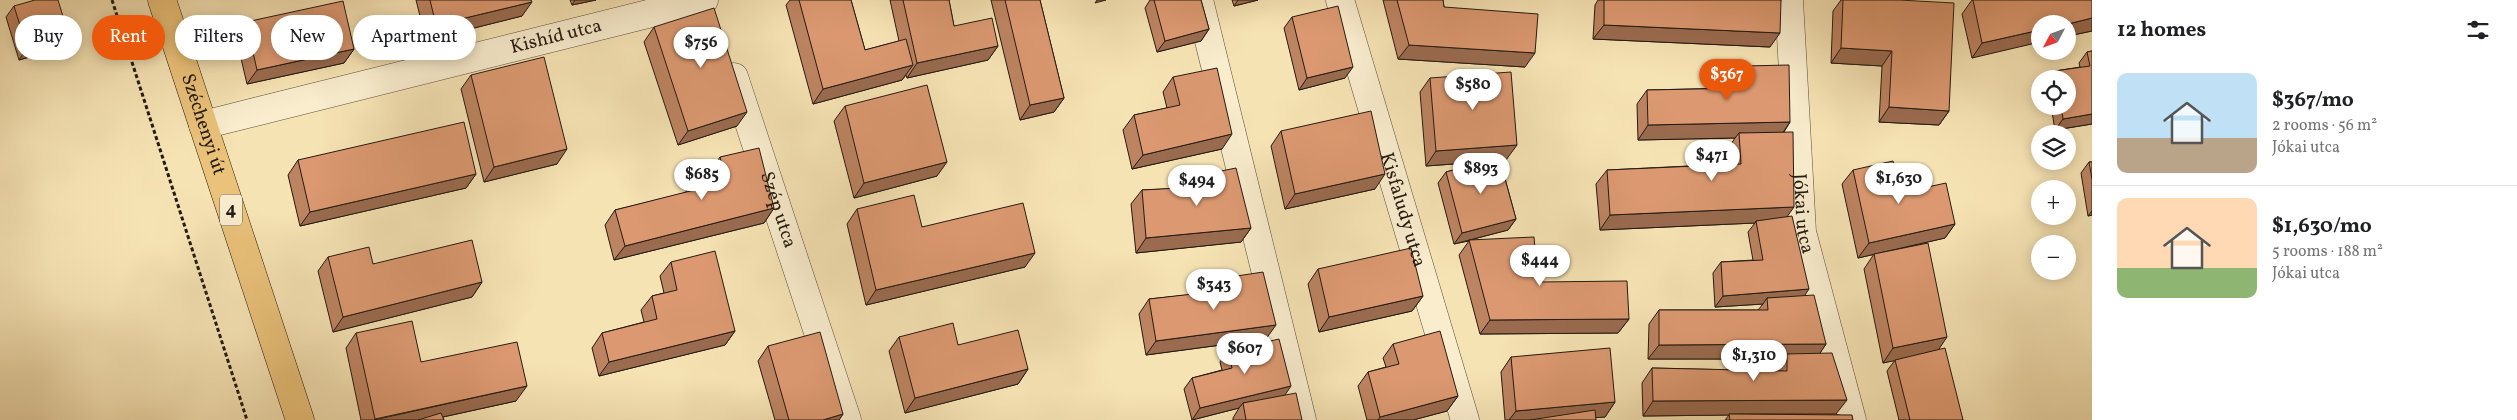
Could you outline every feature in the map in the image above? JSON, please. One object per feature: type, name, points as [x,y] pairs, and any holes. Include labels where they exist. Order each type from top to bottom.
[{"type":"main road","name":"Széchenyi út","points":[[162,0],[300,420]]},
{"type":"street","points":[[1198,0],[1302,420]]},
{"type":"street","name":"Kisfaludy utca","points":[[1340,0],[1465,420]]},
{"type":"street","name":"Jókai utca","points":[[1789,0],[1802,232],[1852,420]]},
{"type":"street","name":"Kishíd utca","points":[[203,125],[709,6]]},
{"type":"street","name":"Szép utca","points":[[727,56],[847,420]]},
{"type":"path","points":[[112,0],[247,420]]},
{"type":"building","points":[[35,0],[58,0],[63,15],[17,15],[14,6]]},
{"type":"building","points":[[430,0],[531,0],[532,2],[476,15],[434,15]]},
{"type":"building","points":[[799,0],[851,0],[865,50],[906,39],[913,65],[823,89]]},
{"type":"building","points":[[903,0],[949,0],[954,26],[992,18],[998,46],[917,63]]},
{"type":"building","points":[[1005,0],[1040,0],[1064,98],[1030,105]]},
{"type":"building","points":[[1154,0],[1201,0],[1209,29],[1165,41]]},
{"type":"building","points":[[1397,0],[1443,0],[1444,7],[1538,14],[1535,53],[1409,45]]},
{"type":"building","points":[[1604,0],[1781,0],[1780,33],[1604,25]]},
{"type":"building","points":[[1843,0],[1899,0],[1954,3],[1949,111],[1889,107],[1892,51],[1841,48]]},
{"type":"building","points":[[1973,0],[2092,0],[2092,18],[2076,22],[2076,15],[2031,15],[2031,32],[1982,43]]},
{"type":"building","points":[[343,1],[353,49],[343,51],[343,15],[278,15]]},
{"type":"building","points":[[1338,6],[1353,67],[1307,78],[1292,17]]},
{"type":"building","points":[[714,8],[747,112],[688,131],[654,27]]},
{"type":"building","points":[[271,17],[271,60],[303,60],[257,70],[255,60],[261,60],[261,19]]},
{"type":"building","points":[[2092,51],[2092,114],[2063,119],[2062,115],[2076,115],[2076,70],[2062,70],[2090,66],[2087,52]]},
{"type":"building","points":[[544,57],[567,149],[494,167],[471,75]]},
{"type":"building","points":[[1789,65],[1790,122],[1648,125],[1647,90],[1745,88],[1745,66]]},
{"type":"building","points":[[1217,68],[1232,134],[1143,155],[1134,115],[1180,105],[1173,77]]},
{"type":"building","points":[[1511,72],[1517,145],[1436,151],[1430,78]]},
{"type":"building","points":[[927,85],[947,162],[864,183],[845,106]]},
{"type":"building","points":[[1371,111],[1385,174],[1295,194],[1281,131]]},
{"type":"building","points":[[464,122],[476,174],[310,212],[298,160]]},
{"type":"building","points":[[1793,132],[1794,207],[1610,215],[1607,170],[1741,164],[1739,133]]},
{"type":"building","points":[[759,148],[774,208],[625,246],[615,210],[698,189],[695,177],[723,170],[720,157]]},
{"type":"building","points":[[1499,157],[1516,219],[1462,233],[1446,172]]},
{"type":"building","points":[[1893,161],[1900,193],[1946,183],[1955,224],[1869,243],[1853,170]]},
{"type":"building","points":[[2089,162],[2092,162],[2092,179]]},
{"type":"building","points":[[1236,168],[1251,228],[1146,238],[1142,190],[1198,187],[1197,176]]},
{"type":"building","points":[[914,195],[922,227],[1023,203],[1035,253],[876,290],[857,209]]},
{"type":"building","points":[[1792,216],[1809,289],[1723,296],[1721,262],[1763,260],[1756,221]]},
{"type":"building","points":[[1534,237],[1538,282],[1627,281],[1629,319],[1490,320],[1469,240]]},
{"type":"building","points":[[472,240],[482,282],[343,317],[328,257],[369,247],[373,264]]},
{"type":"building","points":[[1928,243],[1947,337],[1893,348],[1874,254]]},
{"type":"building","points":[[1411,248],[1423,296],[1329,317],[1318,269]]},
{"type":"building","points":[[715,251],[735,331],[609,362],[602,333],[657,319],[652,296],[677,290],[671,262]]},
{"type":"building","points":[[1263,272],[1276,325],[1156,341],[1149,299],[1237,289],[1237,276]]},
{"type":"building","points":[[1814,295],[1826,344],[1659,345],[1659,310],[1768,310],[1767,298]]},
{"type":"building","points":[[412,321],[421,362],[517,342],[527,386],[375,419],[356,333]]},
{"type":"building","points":[[953,323],[958,345],[1018,330],[1028,369],[915,398],[899,337]]},
{"type":"building","points":[[1440,331],[1458,396],[1380,417],[1368,372],[1399,364],[1393,344]]},
{"type":"building","points":[[820,332],[843,414],[823,420],[789,420],[768,346]]},
{"type":"building","points":[[1279,339],[1291,386],[1200,408],[1192,378],[1232,368],[1228,351]]},
{"type":"building","points":[[1610,348],[1615,402],[1516,411],[1511,357]]},
{"type":"building","points":[[1945,348],[1963,420],[1910,420],[1895,360]]},
{"type":"building","points":[[1832,353],[1847,400],[1653,401],[1652,368],[1787,371],[1787,354]]},
{"type":"building","points":[[1296,393],[1302,420],[1246,420],[1243,403]]},
{"type":"building","points":[[1595,410],[1596,420],[1530,420]]},
{"type":"building","points":[[441,413],[444,420],[418,420]]},
{"type":"building","points":[[1729,414],[1852,415],[1853,420],[1730,420]]}]
